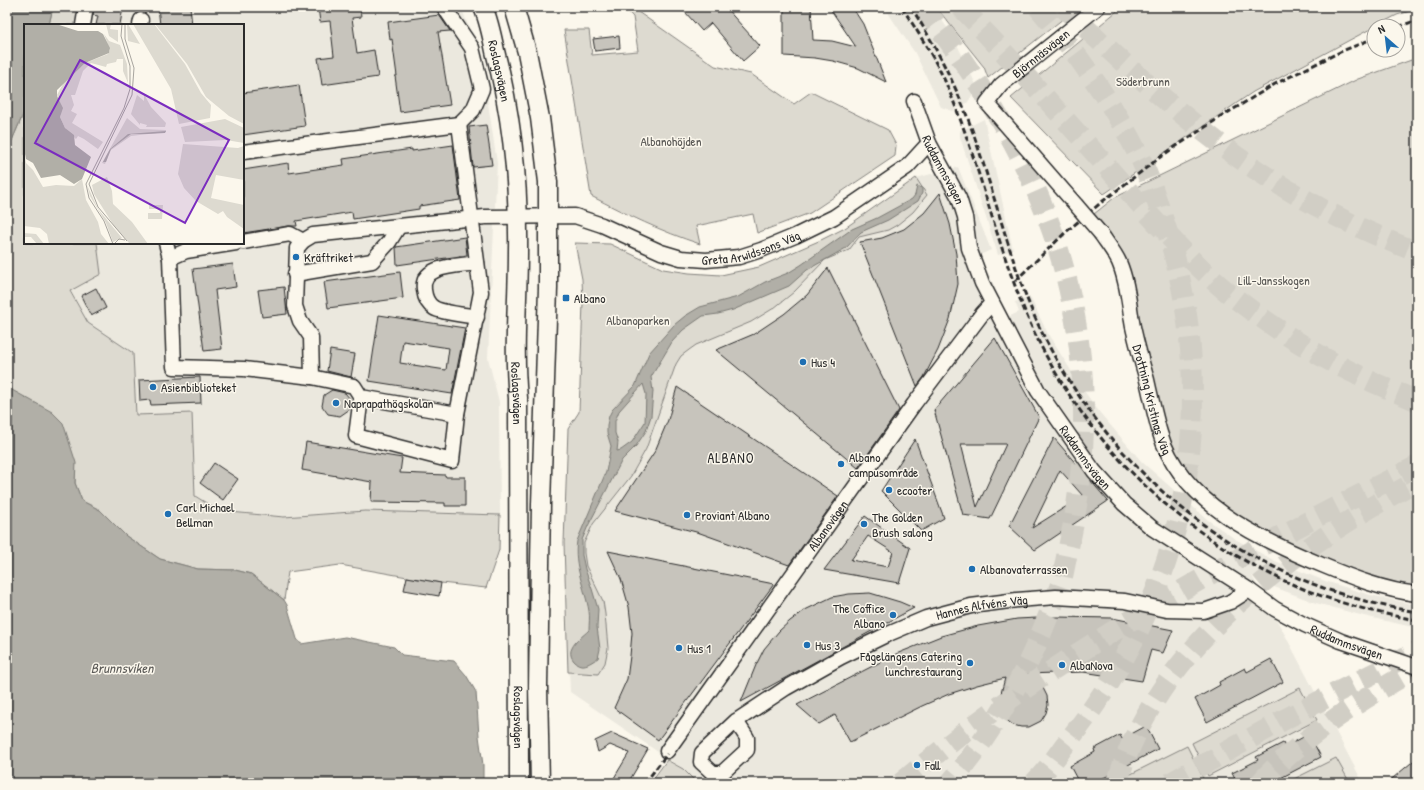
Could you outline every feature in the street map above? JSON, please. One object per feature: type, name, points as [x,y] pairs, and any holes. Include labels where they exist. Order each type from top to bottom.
[{"type":"main road","name":"Roslagsvägen","points":[[483,7],[503,80],[509,114],[516,185],[518,251],[515,369],[518,398],[519,783]]},
{"type":"main road","name":"Roslagsvägen","points":[[514,7],[527,52],[540,118],[548,182],[549,216],[541,504],[538,687],[540,783]]},
{"type":"street","points":[[83,24],[86,7]]},
{"type":"street","points":[[244,152],[459,124],[473,110],[482,89],[472,48],[444,7]]},
{"type":"street","name":"Björnnäsvägen","points":[[987,103],[1001,85],[1098,7]]},
{"type":"street","name":"Ruddammsvägen","points":[[914,101],[929,143],[959,198],[965,217],[971,254],[982,283],[1038,391],[1094,471],[1124,504],[1152,528],[1249,590],[1275,609],[1305,625],[1341,641],[1417,667]]},
{"type":"street","name":"Drottning Kristinas Väg","points":[[987,103],[1101,234],[1119,262],[1128,292],[1134,328],[1160,435],[1181,475],[1216,508],[1283,549],[1360,581],[1401,592],[1417,594]]},
{"type":"street","points":[[230,244],[186,251],[164,248],[174,367],[244,369],[312,377],[354,386],[361,397],[356,436],[452,461],[457,414],[481,292],[459,124]]},
{"type":"street","name":"Greta Arwidssons Väg","points":[[471,218],[549,216],[578,217],[602,225],[661,252],[681,258],[706,260],[739,257],[796,236],[834,217],[906,167],[929,143]]},
{"type":"street","points":[[312,377],[311,337],[300,321],[295,306],[297,248],[303,241],[313,235],[471,218]]},
{"type":"street","points":[[295,274],[372,261],[389,242],[399,226]]},
{"type":"street","points":[[244,242],[290,234],[303,241]]},
{"type":"street","points":[[477,263],[441,268],[432,271],[426,277],[424,288],[426,301],[435,309],[477,317]]},
{"type":"street","name":"Albanovägen","points":[[667,751],[914,404],[992,303]]},
{"type":"street","points":[[361,397],[457,414]]},
{"type":"street","name":"Hannes Alfvéns Väg","points":[[736,722],[786,688],[841,657],[886,635],[926,618],[971,606],[1056,597],[1125,601],[1167,610],[1204,611],[1230,602],[1249,590]]},
{"type":"shaded area","name":"Kräftriket","points":[[79,7],[461,7],[470,30],[485,83],[497,163],[488,358],[499,402],[500,515],[365,511],[284,517],[219,511],[195,496],[191,413],[136,415],[133,353],[88,323],[70,290],[101,274],[97,244],[244,244],[244,24],[76,24]]},
{"type":"shaded area","points":[[884,7],[933,7],[954,38],[978,89],[967,103],[953,111],[941,107],[915,53]]},
{"type":"shaded area","points":[[984,119],[1013,250],[998,255],[960,137],[960,131]]},
{"type":"shaded area","name":"Albano campusområde","points":[[958,167],[991,250],[980,255],[1008,317],[1019,312],[1015,302],[1030,297],[1048,334],[1082,388],[1100,413],[1142,462],[1208,520],[1235,539],[1275,561],[1325,581],[1370,595],[1417,605],[1417,628],[1316,603],[1264,583],[1252,576],[1285,635],[1363,783],[697,783],[683,769],[570,692],[564,543],[568,429],[579,412],[583,303],[582,279],[575,243],[610,244],[663,269],[689,273],[721,275],[759,267],[821,240],[845,228],[916,178]]},
{"type":"green space","points":[[53,7],[79,7],[76,24],[49,24]]},
{"type":"green space","name":"Albanohöjden","points":[[624,7],[631,7],[715,66],[751,74],[794,104],[811,92],[888,130],[896,145],[895,156],[810,213],[757,233],[753,214],[696,226],[700,244],[671,234],[591,196],[564,30],[589,30],[592,55],[638,51],[633,17]]},
{"type":"green space","points":[[936,7],[1078,7],[988,78],[984,67]]},
{"type":"green space","name":"Söderbrunn","points":[[1122,7],[1417,7],[1417,9],[1391,18],[1366,18],[1366,31],[1253,92],[1104,194],[1011,98]]},
{"type":"green space","name":"Lill-Jansskogen","points":[[1417,58],[1417,588],[1379,580],[1327,561],[1278,539],[1234,513],[1205,490],[1177,455],[1165,428],[1104,226],[1094,214],[1114,198],[1358,79]]},
{"type":"green space","points":[[24,112],[24,244],[97,244],[101,274],[70,291],[88,323],[133,353],[136,415],[192,413],[195,496],[219,511],[284,517],[365,511],[500,515],[499,550],[486,588],[441,583],[340,565],[288,572],[284,600],[251,574],[235,570],[198,569],[160,559],[126,536],[100,510],[82,501],[75,483],[75,463],[7,384],[7,152]]},
{"type":"green space","name":"Albanoparken","points":[[916,178],[927,195],[913,212],[897,225],[888,230],[859,237],[849,250],[825,260],[794,292],[774,308],[751,322],[696,345],[681,356],[676,364],[646,449],[631,476],[593,524],[584,543],[586,566],[603,601],[608,648],[605,663],[598,674],[568,672],[564,543],[568,429],[579,412],[583,303],[582,279],[575,243],[610,244],[663,269],[689,273],[721,275],[759,267],[821,240],[845,228]]},
{"type":"green space","points":[[1300,688],[1317,720],[1208,776],[1192,743]]},
{"type":"green space","points":[[1187,746],[1203,778],[1198,781],[1199,783],[1113,783]]},
{"type":"green space","points":[[1336,758],[1350,783],[1286,783]]},
{"type":"green space","points":[[667,760],[683,769],[697,783],[650,783]]},
{"type":"water","points":[[7,7],[53,7],[49,24],[24,24],[24,112],[7,152]]},
{"type":"water","points":[[917,186],[922,188],[922,193],[918,201],[888,220],[861,232],[846,248],[807,270],[789,286],[733,310],[703,316],[683,330],[672,342],[651,377],[653,391],[651,416],[646,431],[636,446],[622,460],[582,540],[582,555],[585,569],[598,609],[597,627],[600,649],[598,658],[592,662],[583,665],[576,663],[571,656],[573,645],[589,630],[589,611],[578,568],[576,550],[577,541],[606,472],[611,446],[607,433],[609,416],[612,410],[635,386],[649,353],[674,325],[700,307],[738,297],[765,282],[788,273],[852,229],[877,218],[912,199],[915,195]],"holes":[[[643,384],[646,394],[645,422],[632,442],[621,450],[617,451],[618,442],[615,433],[615,421],[619,411]]]},
{"type":"water","name":"Brunnsviken","points":[[7,384],[12,390],[52,412],[63,423],[76,463],[75,483],[82,501],[100,510],[126,536],[160,559],[198,569],[235,570],[251,574],[284,600],[287,605],[297,639],[301,644],[345,637],[394,647],[402,655],[454,661],[466,675],[476,692],[479,736],[483,765],[483,783],[7,783]]},
{"type":"building","points":[[94,7],[123,7],[120,24],[96,24],[98,16],[93,15]]},
{"type":"building","points":[[158,7],[190,7],[192,24],[160,24]]},
{"type":"building","points":[[318,7],[360,7],[361,17],[352,18],[357,53],[374,50],[378,77],[322,85],[318,58],[334,56],[330,21],[320,22]]},
{"type":"building","points":[[690,7],[725,7],[760,46],[743,61],[711,23],[702,31],[685,12]]},
{"type":"building","points":[[784,7],[811,7],[813,40],[832,41],[856,47],[829,7],[852,7],[863,24],[886,82],[858,68],[833,61],[784,56]]},
{"type":"building","points":[[439,15],[450,31],[438,32],[450,105],[400,112],[395,76],[397,76],[388,22]]},
{"type":"building","points":[[619,36],[620,48],[595,51],[593,39]]},
{"type":"building","points":[[299,85],[305,126],[244,135],[244,93]]},
{"type":"building","points":[[486,125],[492,165],[473,167],[469,127]]},
{"type":"building","points":[[453,145],[460,200],[419,206],[419,209],[353,219],[352,212],[296,221],[297,226],[244,233],[244,170],[288,163],[289,173],[344,165],[343,159],[412,149],[412,151]]},
{"type":"building","points":[[940,193],[950,224],[956,254],[958,284],[950,319],[938,350],[924,377],[917,386],[860,242],[882,238],[904,229],[924,213]]},
{"type":"building","points":[[465,237],[467,255],[397,265],[396,247]]},
{"type":"building","points":[[233,264],[236,287],[215,290],[222,349],[204,351],[193,269]]},
{"type":"building","name":"Hus 4","points":[[828,268],[899,410],[858,468],[716,350],[754,334],[784,314],[807,295]]},
{"type":"building","points":[[400,272],[403,298],[328,308],[324,282]]},
{"type":"building","points":[[284,287],[287,314],[262,317],[258,290]]},
{"type":"building","points":[[96,288],[106,308],[91,316],[81,296]]},
{"type":"building","points":[[379,315],[465,328],[452,394],[369,381]],"holes":[[[403,341],[449,348],[446,370],[400,363]]]},
{"type":"building","points":[[995,338],[1039,417],[990,519],[963,515],[934,410]],"holes":[[[961,444],[1006,444],[977,507]]]},
{"type":"building","points":[[330,350],[355,354],[351,377],[327,371]]},
{"type":"building","points":[[200,377],[201,403],[151,405],[150,400],[140,401],[139,380]]},
{"type":"building","points":[[677,387],[838,496],[789,565],[700,533],[615,511],[655,451],[668,420]]},
{"type":"building","name":"Naprapathögskolan","points":[[332,390],[345,393],[351,400],[350,409],[340,416],[328,414],[322,406],[324,395]]},
{"type":"building","points":[[1054,438],[1108,501],[1035,550],[1009,526]],"holes":[[[1060,470],[1083,496],[1032,528]]]},
{"type":"building","points":[[915,439],[944,518],[921,531],[881,491]]},
{"type":"building","points":[[306,442],[402,458],[400,473],[465,477],[465,506],[445,506],[445,503],[371,502],[372,482],[302,470]]},
{"type":"building","points":[[214,463],[238,479],[223,500],[200,483]]},
{"type":"building","points":[[865,516],[910,548],[899,583],[824,570]],"holes":[[[868,536],[893,552],[888,567],[851,560]]]},
{"type":"building","name":"Hus 1","points":[[608,551],[774,584],[658,740],[614,708],[627,679],[632,633],[629,607],[621,579]]},
{"type":"building","points":[[407,577],[441,583],[439,596],[404,590]]},
{"type":"building","name":"Hus 3","points":[[870,593],[914,608],[741,702],[764,649],[779,631],[790,621],[805,610],[832,597],[849,594]]},
{"type":"building","points":[[1057,617],[1112,618],[1173,630],[1163,653],[1151,650],[1142,681],[1083,672],[1027,674],[1043,688],[1047,696],[1048,705],[1046,713],[1041,721],[1029,727],[1013,725],[1005,719],[1000,708],[999,701],[1005,678],[949,694],[850,742],[835,715],[819,724],[797,705],[896,654],[941,636],[978,626],[1017,619]]},
{"type":"building","points":[[1271,659],[1283,682],[1207,722],[1195,699],[1220,685],[1219,682],[1245,668],[1247,672]]},
{"type":"building","points":[[1146,726],[1158,749],[1094,783],[1079,783],[1070,766],[1095,752],[1094,749],[1120,735],[1122,739]]},
{"type":"building","points":[[612,733],[648,749],[628,783],[611,783],[629,753],[610,745],[598,752],[595,741]]},
{"type":"building","points":[[1309,734],[1321,757],[1271,783],[1237,783],[1232,773],[1258,760],[1256,757],[1283,743],[1285,747]]},
{"type":"building","points":[[1417,758],[1417,783],[1387,783]]},
{"type":"tunnel","points":[[923,7],[963,61],[999,117],[1030,177],[1043,207],[1055,239],[1066,277],[1080,353],[1083,391],[1081,468],[1076,506],[1061,583],[1038,641],[1006,705],[980,745],[950,783]]},
{"type":"tunnel","points":[[961,7],[999,47],[1168,235],[1214,281],[1261,318],[1309,349],[1365,379],[1417,401]]},
{"type":"tunnel","points":[[1034,783],[1079,727],[1107,687],[1131,645],[1151,602],[1174,535],[1184,490],[1190,444],[1192,398],[1191,352],[1185,305],[1175,260],[1149,178],[1129,136],[1093,78],[1038,7]]},
{"type":"tunnel","points":[[1063,7],[1157,93],[1206,134],[1258,171],[1335,216],[1417,252]]},
{"type":"tunnel","points":[[901,783],[960,735],[1022,691],[1085,649],[1150,609],[1282,535],[1417,466]]},
{"type":"tunnel","points":[[1117,783],[1137,733],[1164,687],[1197,644],[1236,606],[1278,570],[1369,508],[1415,482]]},
{"type":"tunnel","points":[[1170,783],[1287,718],[1417,651]]},
{"type":"tunnel","points":[[1260,783],[1295,749],[1314,734],[1354,706],[1417,668]]},
{"type":"railway","points":[[902,7],[930,52],[945,81],[966,135],[1010,272],[1040,345],[1066,389],[1095,430],[1128,469],[1165,504],[1206,536],[1249,563],[1294,585],[1324,597],[1386,614],[1417,620]]},
{"type":"railway","points":[[911,7],[959,96],[978,148],[1018,275],[1038,324],[1059,364],[1075,390],[1116,444],[1150,480],[1188,513],[1229,542],[1272,566],[1318,586],[1366,601],[1417,612]]},
{"type":"railway","points":[[1406,24],[1417,20]]},
{"type":"railway","points":[[1015,281],[1067,231],[1163,155],[1219,118],[1275,84],[1340,52],[1366,41]]},
{"type":"railway","points":[[645,783],[667,754]]},
{"type":"place","name":"Kräftriket","points":[[296,257]]},
{"type":"place","name":"Albano","points":[[566,298]]},
{"type":"place","name":"Hus 4","points":[[803,362]]},
{"type":"place","name":"Asienbiblioteket","points":[[153,387]]},
{"type":"place","name":"Naprapathögskolan","points":[[336,403]]},
{"type":"place","name":"Albano campusområde","points":[[841,464]]},
{"type":"place","name":"ecooter","points":[[889,490]]},
{"type":"place","name":"Carl Michael Bellman","points":[[168,514]]},
{"type":"place","name":"Proviant Albano","points":[[687,515]]},
{"type":"place","name":"The Golden Brush salong","points":[[864,524]]},
{"type":"place","name":"Albanovaterrassen","points":[[972,569]]},
{"type":"place","name":"The Coffice Albano","points":[[893,615]]},
{"type":"place","name":"Hus 3","points":[[807,645]]},
{"type":"place","name":"Hus 1","points":[[679,648]]},
{"type":"place","name":"Fågelängens Catering lunchrestaurang","points":[[970,663]]},
{"type":"place","name":"AlbaNova","points":[[1062,665]]},
{"type":"place","name":"Fall","points":[[917,765]]},
{"type":"district","name":"ALBANO","points":[[731,458]]}]
